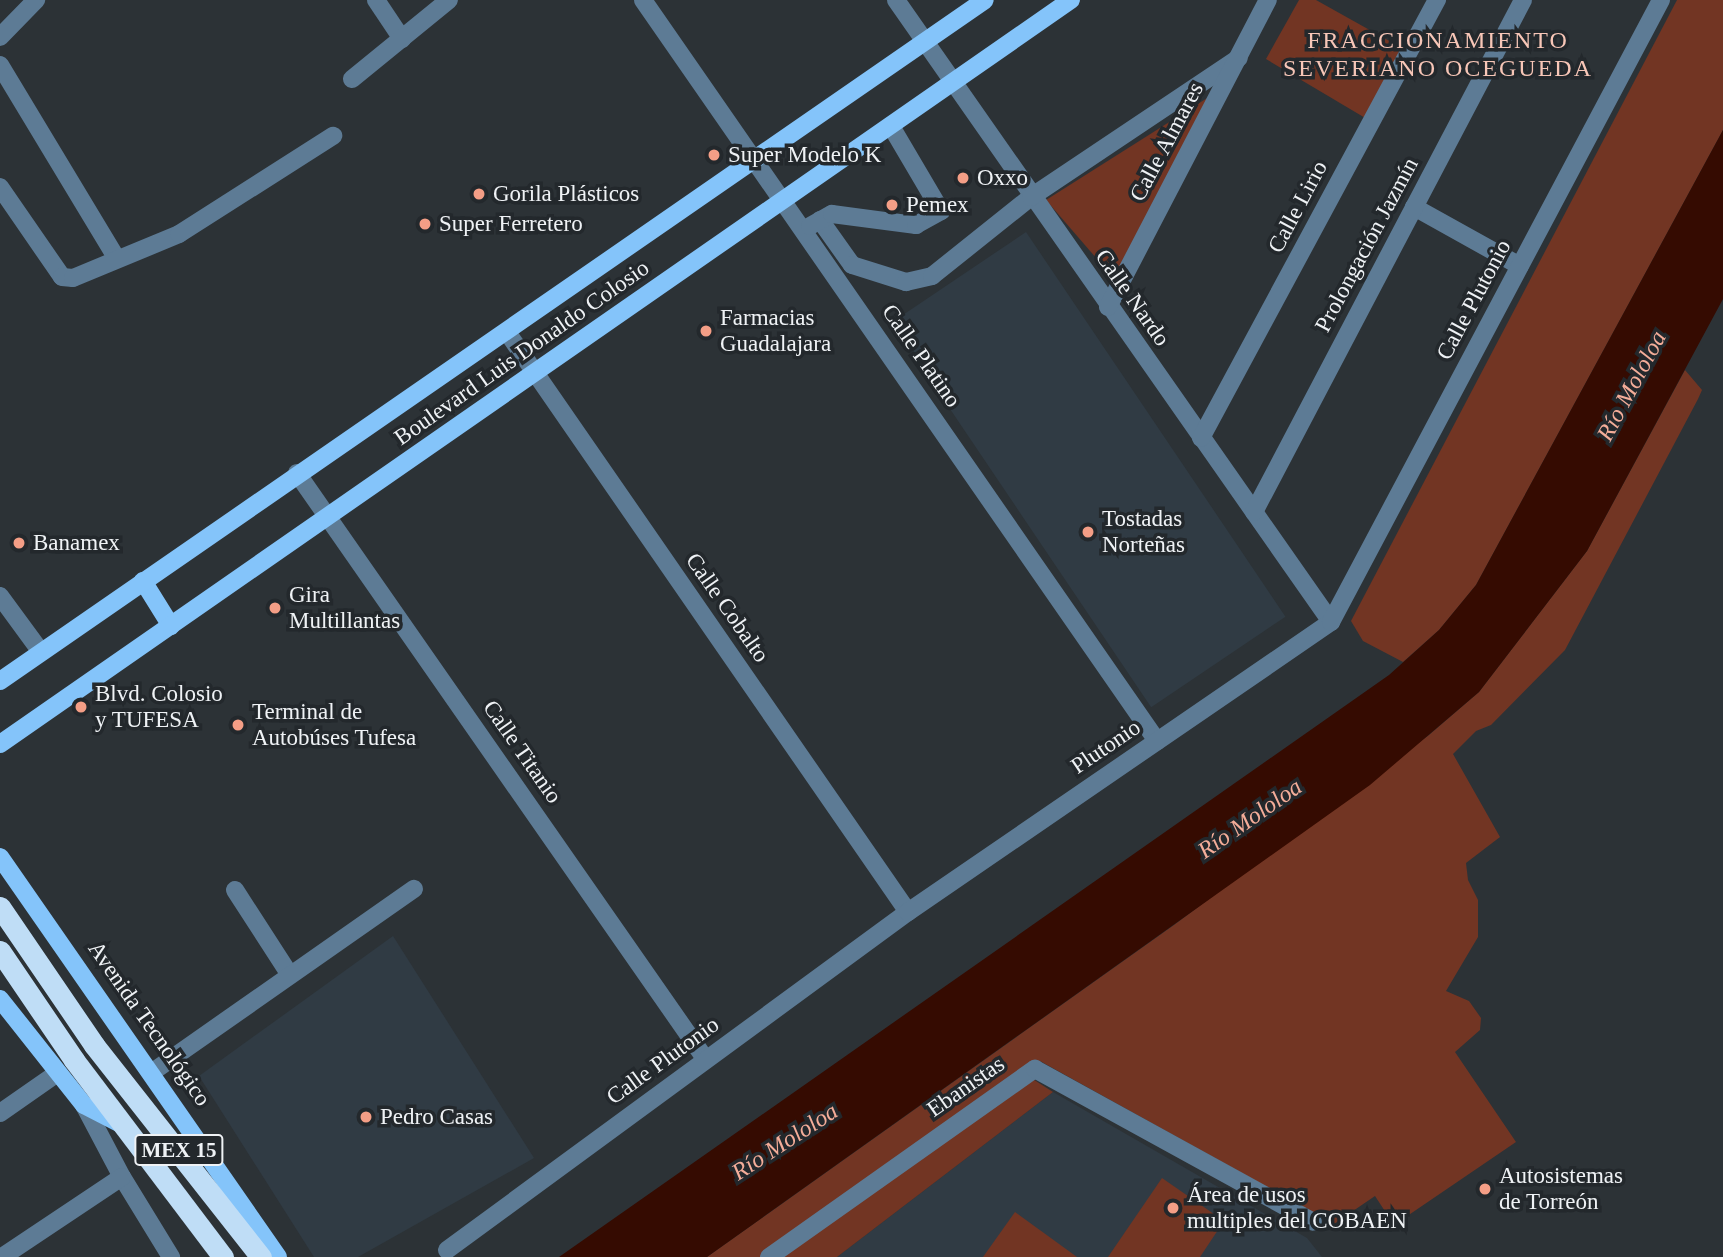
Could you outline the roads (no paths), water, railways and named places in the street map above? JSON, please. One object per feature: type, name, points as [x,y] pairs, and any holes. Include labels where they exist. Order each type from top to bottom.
[{"type":"highway","name":"MEX 15","points":[[0,907],[94,1045],[261,1257]]},
{"type":"highway","name":"MEX 15","points":[[0,951],[121,1124],[223,1257]]},
{"type":"main road","name":"Boulevard Luis Donaldo Colosio","points":[[0,681],[297,473],[507,332],[985,0]]},
{"type":"main road","name":"Boulevard Luis Donaldo Colosio","points":[[0,744],[535,375],[1071,0]]},
{"type":"main road","points":[[143,581],[171,625]]},
{"type":"main road","name":"Avenida Tecnológico","points":[[0,857],[278,1257]]},
{"type":"main road","points":[[0,999],[56,1074],[85,1105],[121,1124]]},
{"type":"street","points":[[0,37],[36,0]]},
{"type":"street","points":[[376,0],[402,39]]},
{"type":"street","points":[[352,79],[449,0]]},
{"type":"street","name":"Calle Platino","points":[[643,0],[1157,741]]},
{"type":"street","name":"Calle Nardo","points":[[896,0],[1031,197],[1331,622]]},
{"type":"street","name":"Calle Almares","points":[[1108,307],[1268,0]]},
{"type":"street","name":"Calle Lirio","points":[[1201,438],[1437,0]]},
{"type":"street","name":"Prolongación Jazmín","points":[[1254,512],[1523,0]]},
{"type":"street","name":"Calle Plutonio","points":[[1331,622],[1661,0]]},
{"type":"street","points":[[820,220],[852,265],[906,282],[932,276],[1031,197],[1239,58]]},
{"type":"street","points":[[0,65],[116,257]]},
{"type":"street","points":[[803,229],[832,214],[916,225],[941,211],[891,126]]},
{"type":"street","points":[[0,187],[62,277],[74,278],[116,257],[179,234],[333,136]]},
{"type":"street","points":[[1414,207],[1520,266]]},
{"type":"street","name":"Calle Cobalto","points":[[507,332],[908,912]]},
{"type":"street","name":"Calle Titanio","points":[[297,473],[706,1060]]},
{"type":"street","points":[[1,598],[41,652]]},
{"type":"street","name":"Plutonio","points":[[908,912],[1331,622]]},
{"type":"street","points":[[151,1073],[414,889]]},
{"type":"street","points":[[235,890],[290,975]]},
{"type":"street","name":"Calle Plutonio","points":[[447,1250],[908,912]]},
{"type":"street","name":"Ebanistas","points":[[769,1257],[1035,1069],[1313,1222]]},
{"type":"street","points":[[0,1113],[56,1074]]},
{"type":"street","points":[[85,1105],[122,1177],[171,1257]]},
{"type":"street","points":[[2,1257],[122,1177]]},
{"type":"water","name":"Río Mololoa","points":[[1723,130],[1723,299],[1587,551],[1479,692],[1370,785],[707,1257],[559,1257],[1389,675],[1439,630],[1476,585]]},
{"type":"place","name":"Super Modelo K","points":[[714,155]]},
{"type":"place","name":"Oxxo","points":[[963,178]]},
{"type":"place","name":"Gorila Plásticos","points":[[479,194]]},
{"type":"place","name":"Pemex","points":[[892,205]]},
{"type":"place","name":"Super Ferretero","points":[[425,224]]},
{"type":"place","name":"Farmacias Guadalajara","points":[[706,331]]},
{"type":"place","name":"Tostadas Norteñas","points":[[1088,532]]},
{"type":"place","name":"Banamex","points":[[19,543]]},
{"type":"place","name":"Gira Multillantas","points":[[275,608]]},
{"type":"place","name":"Blvd. Colosio y TUFESA","points":[[81,707]]},
{"type":"place","name":"Terminal de Autobúses Tufesa","points":[[238,725]]},
{"type":"place","name":"Pedro Casas","points":[[366,1117]]},
{"type":"place","name":"Autosistemas de Torreón","points":[[1485,1189]]},
{"type":"place","name":"Área de usos multiples del COBAEN","points":[[1173,1208]]},
{"type":"district","name":"FRACCIONAMIENTO SEVERIANO OCEGUEDA","points":[[1438,55]]}]
